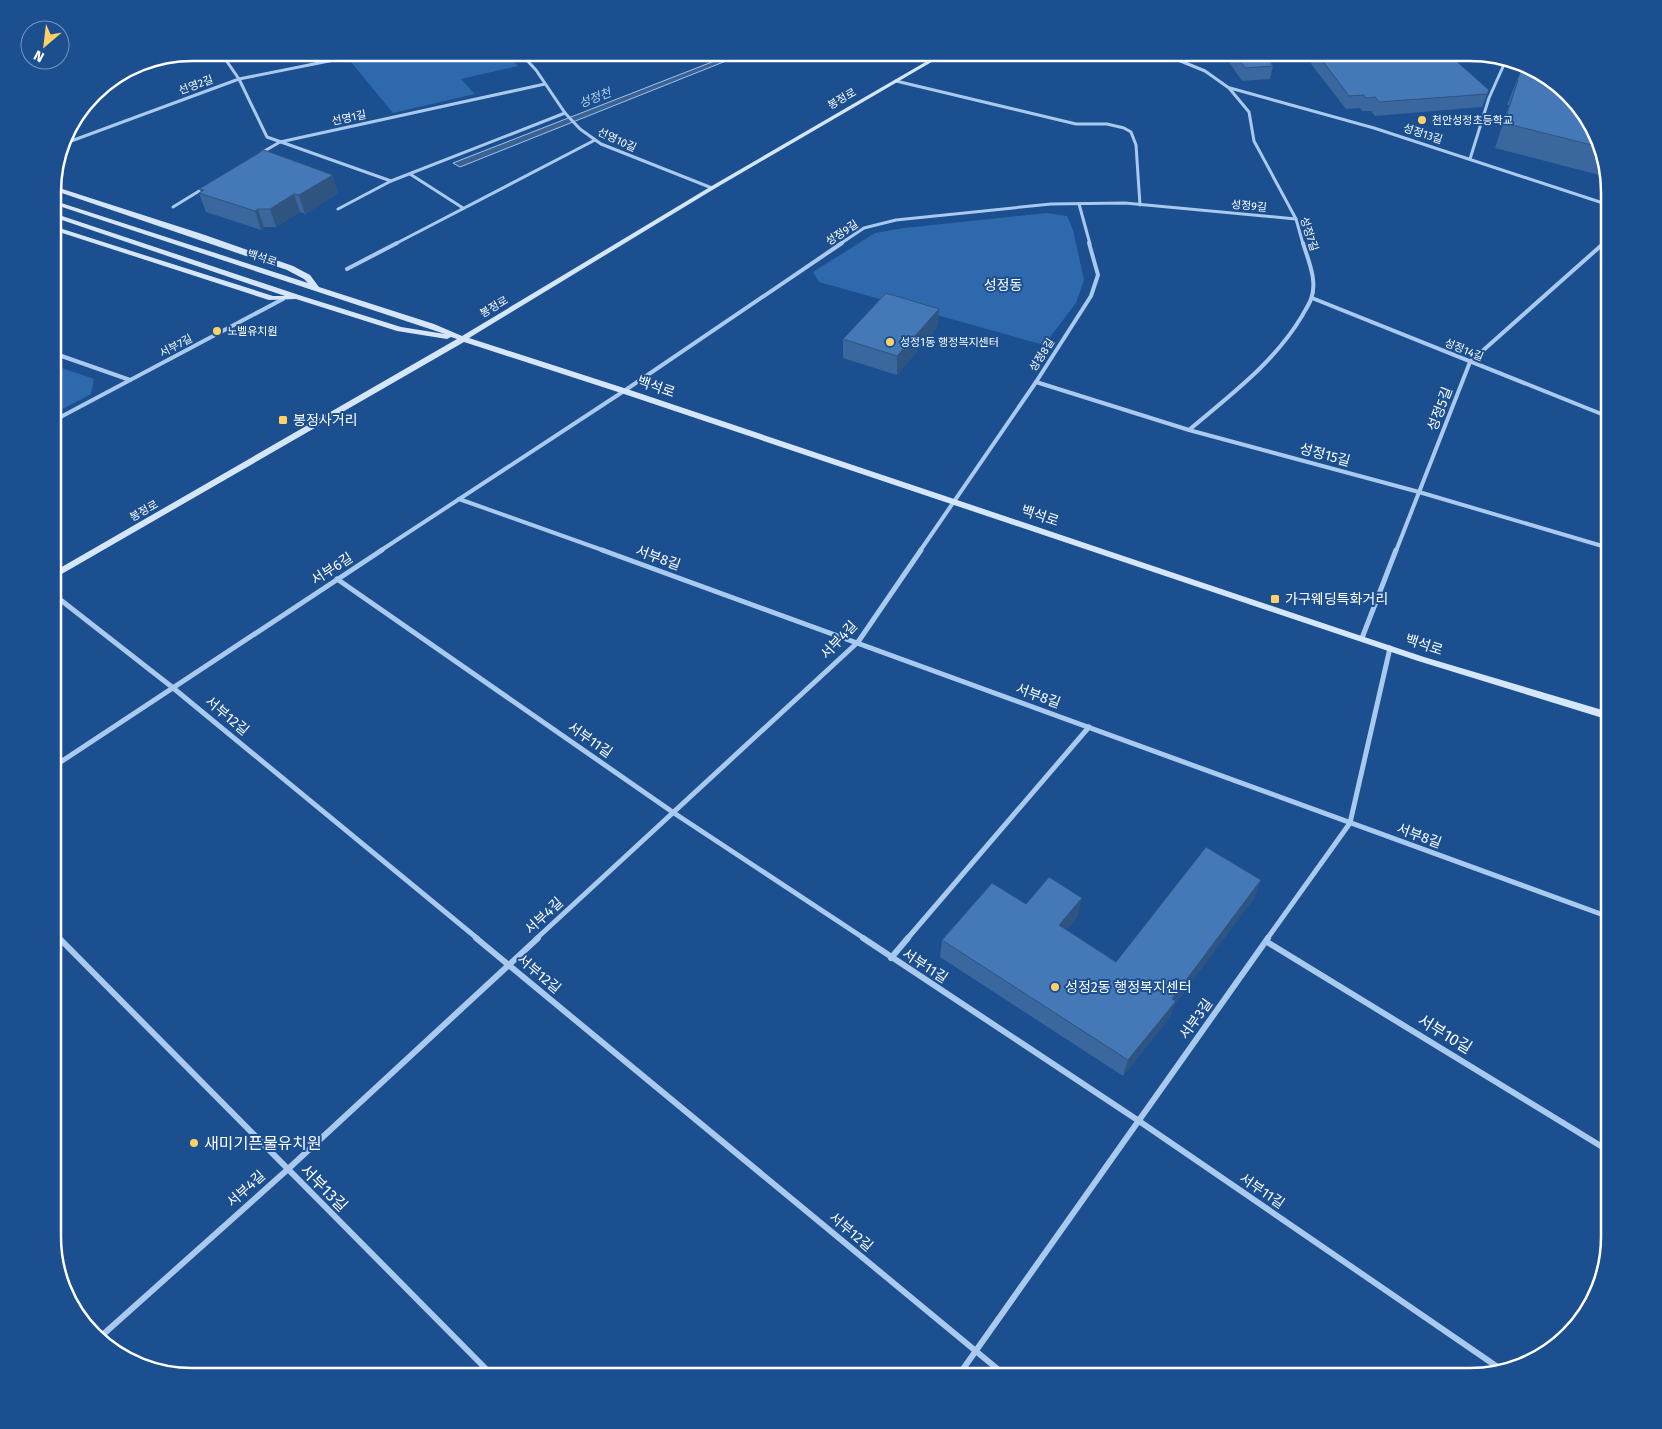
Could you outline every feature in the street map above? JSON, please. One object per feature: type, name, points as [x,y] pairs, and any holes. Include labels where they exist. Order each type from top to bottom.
[{"type":"main road","name":"봉정로","points":[[62,571],[463,339],[712,188],[929,61]]},
{"type":"main road","points":[[62,191],[290,268],[307,277],[316,288]]},
{"type":"main road","name":"백석로","points":[[62,205],[431,326],[463,339],[624,391],[1390,648],[1601,713]]},
{"type":"main road","name":"백석로","points":[[62,218],[299,298],[400,329],[463,339]]},
{"type":"main road","points":[[62,231],[272,298],[299,298]]},
{"type":"street","points":[[227,61],[239,79],[267,137],[391,181]]},
{"type":"street","name":"선영2길","points":[[72,141],[239,79],[325,61]]},
{"type":"street","name":"선영10길","points":[[528,61],[565,113],[580,130],[601,144],[712,188]]},
{"type":"street","name":"성정7길","points":[[1181,61],[1205,72],[1229,88],[1249,112],[1254,141],[1296,219],[1313,276],[1312,298]]},
{"type":"street","points":[[1470,159],[1489,98],[1503,66]]},
{"type":"street","points":[[896,81],[1076,124],[1107,124],[1124,128],[1131,132],[1136,145],[1140,205]]},
{"type":"street","name":"선영1길","points":[[255,157],[280,142],[545,84]]},
{"type":"street","name":"성정13길","points":[[1229,88],[1391,132],[1601,202]]},
{"type":"street","points":[[338,209],[391,181],[565,113]]},
{"type":"street","points":[[347,269],[595,140]]},
{"type":"street","points":[[410,174],[462,208]]},
{"type":"street","points":[[173,207],[206,187]]},
{"type":"street","name":"성정9길","points":[[624,391],[864,228],[896,220],[1051,204],[1140,205],[1296,219]]},
{"type":"street","name":"성정8길","points":[[953,502],[1036,382],[1091,296],[1098,275],[1079,204]]},
{"type":"street","name":"성정5길","points":[[1362,638],[1470,362],[1601,246]]},
{"type":"street","points":[[1189,430],[1249,379],[1278,351],[1312,298]]},
{"type":"street","name":"성정14길","points":[[1312,298],[1601,413]]},
{"type":"street","name":"서부7길","points":[[62,416],[283,299]]},
{"type":"street","points":[[62,356],[130,380]]},
{"type":"street","name":"성정15길","points":[[1036,382],[1189,430],[1419,492],[1601,545]]},
{"type":"street","name":"서부6길","points":[[62,761],[624,391]]},
{"type":"street","name":"서부8길","points":[[459,499],[858,642],[1601,914]]},
{"type":"street","name":"서부4길","points":[[104,1333],[287,1170],[858,642],[953,502]]},
{"type":"street","name":"서부11길","points":[[337,579],[674,814],[1139,1121],[1495,1365]]},
{"type":"street","name":"서부12길","points":[[62,601],[172,687],[996,1368]]},
{"type":"street","name":"서부3길","points":[[964,1368],[1350,823],[1390,648]]},
{"type":"street","points":[[891,958],[1090,727]]},
{"type":"street","name":"서부13길","points":[[62,941],[485,1368]]},
{"type":"street","name":"서부10길","points":[[1266,942],[1601,1146]]},
{"type":"shaded area","points":[[513,61],[518,66],[461,79],[475,94],[393,113],[351,62]]},
{"type":"shaded area","points":[[714,61],[726,61],[460,167],[453,163]]},
{"type":"shaded area","points":[[1047,213],[1067,216],[1073,230],[1084,280],[1076,303],[1044,345],[819,282],[813,272],[875,233],[904,228]]},
{"type":"shaded area","points":[[62,368],[94,379],[91,394],[62,409]]},
{"type":"building","points":[[1240,61],[1269,61],[1273,66],[1245,68]]},
{"type":"building","points":[[1323,61],[1456,61],[1489,90],[1487,94],[1379,102],[1375,97],[1366,98],[1364,95],[1349,96]]},
{"type":"building","points":[[1521,71],[1543,83],[1556,94],[1579,119],[1592,145],[1504,123]]},
{"type":"building","points":[[264,150],[333,175],[299,195],[294,194],[270,209],[258,209],[255,211],[199,193],[204,190],[199,189]]},
{"type":"building","points":[[886,293],[939,309],[897,356],[843,339]]},
{"type":"building","points":[[1206,847],[1261,880],[1172,999],[1176,1001],[1128,1060],[942,940],[992,883],[1026,904],[1049,877],[1082,898],[1059,925],[1116,962]]},
{"type":"place","name":"천안성정초등학교","points":[[1422,120]]},
{"type":"place","name":"노벨유치원","points":[[217,331]]},
{"type":"place","name":"성정1동 행정복지센터","points":[[890,342]]},
{"type":"place","name":"봉정사거리","points":[[283,420]]},
{"type":"place","name":"가구웨딩특화거리","points":[[1275,599]]},
{"type":"place","name":"성정2동 행정복지센터","points":[[1055,987]]},
{"type":"place","name":"새미기픈물유치원","points":[[194,1143]]},
{"type":"district","name":"성정동","points":[[1003,285]]},
{"type":"water label","name":"성정천","points":[[595,98]]}]
